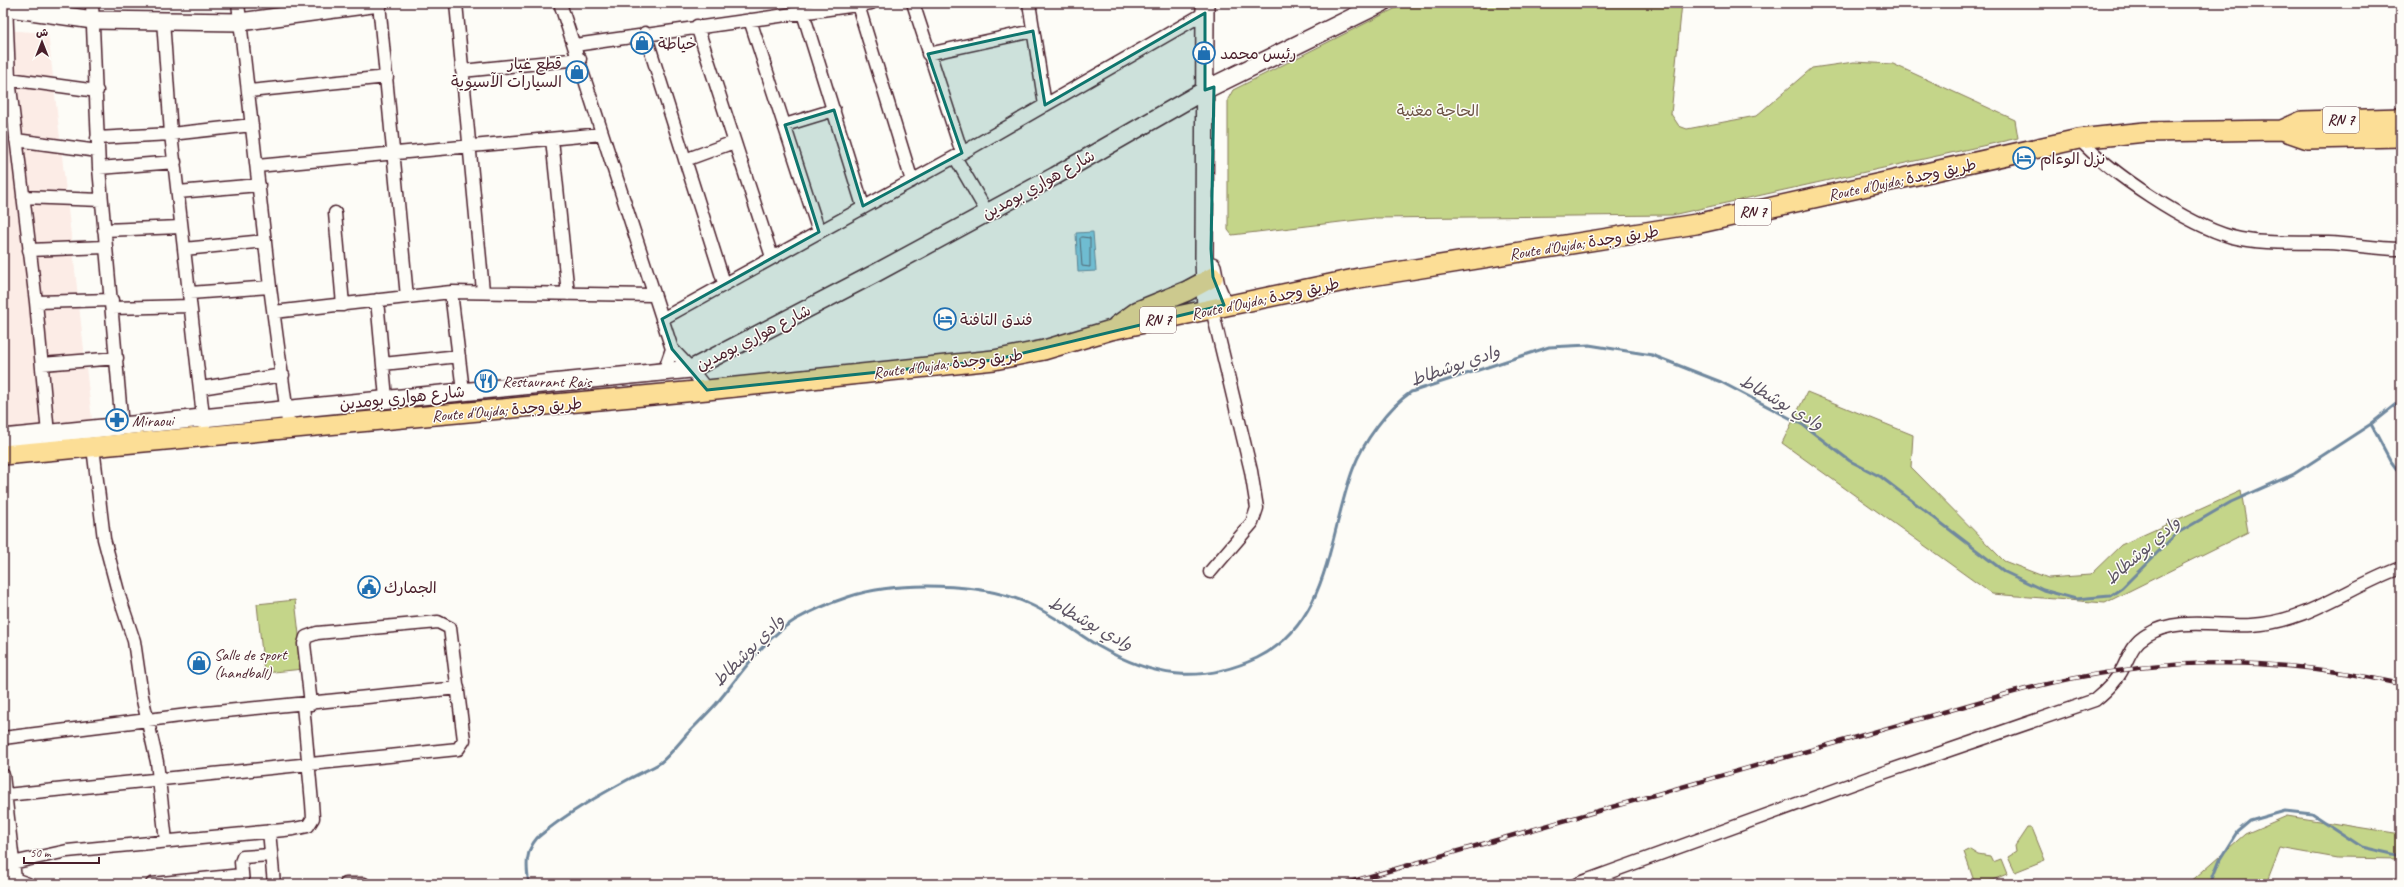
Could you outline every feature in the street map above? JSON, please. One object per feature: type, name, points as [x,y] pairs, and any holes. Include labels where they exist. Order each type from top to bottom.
[{"type":"main road","name":"Route d'Oujda; طريق وجدة","points":[[2282,130],[2302,121],[2401,118]]},
{"type":"main road","name":"Route d'Oujda; طريق وجدة","points":[[3,454],[93,447],[204,427],[288,419],[707,390],[994,360],[1044,350],[1111,330],[1214,308],[1435,264],[1696,224],[2079,139],[2145,132],[2282,130],[2308,139],[2401,137]]},
{"type":"main road","points":[[1111,330],[1138,311],[1181,294],[1209,279]]},
{"type":"street","points":[[238,3],[270,287],[288,419]]},
{"type":"street","points":[[48,434],[36,302],[16,140],[7,100],[9,79],[5,6],[92,11],[163,20],[240,22],[379,3],[407,297]]},
{"type":"street","points":[[456,3],[468,146],[483,291]]},
{"type":"street","points":[[560,3],[580,59],[653,295],[672,349],[691,369],[707,390]]},
{"type":"street","points":[[575,45],[646,33],[871,3]]},
{"type":"street","points":[[913,3],[958,155],[987,212]]},
{"type":"street","points":[[1029,3],[1045,105]]},
{"type":"street","points":[[853,5],[912,181]]},
{"type":"street","name":"شارع هواري بومدين","points":[[288,419],[386,398],[691,369],[874,274],[1055,176],[1209,88],[1373,5]]},
{"type":"street","points":[[1208,6],[1211,249],[1209,279],[1214,308],[1251,471],[1257,508],[1252,523],[1210,572]]},
{"type":"street","points":[[662,319],[724,283],[958,155],[1045,105],[1208,6]]},
{"type":"street","points":[[92,11],[101,200],[117,358],[122,427]]},
{"type":"street","points":[[803,13],[863,206]]},
{"type":"street","points":[[3,438],[122,427],[204,427],[201,388],[190,306],[190,293],[171,134],[163,20]]},
{"type":"street","points":[[750,20],[819,232]]},
{"type":"street","points":[[697,26],[772,257]]},
{"type":"street","points":[[928,54],[1033,31]]},
{"type":"street","points":[[646,33],[724,283]]},
{"type":"street","points":[[462,71],[580,59]]},
{"type":"street","points":[[249,91],[387,77]]},
{"type":"street","points":[[9,79],[97,91]]},
{"type":"street","points":[[785,125],[834,110]]},
{"type":"street","points":[[97,138],[171,134],[252,125]]},
{"type":"street","points":[[257,166],[393,152],[602,134]]},
{"type":"street","points":[[552,139],[568,294]]},
{"type":"street","points":[[2079,139],[2099,159],[2127,179],[2178,212],[2215,232],[2250,240],[2329,243],[2401,249]]},
{"type":"street","points":[[16,140],[98,151]]},
{"type":"street","points":[[685,160],[734,142]]},
{"type":"street","points":[[99,168],[175,162]]},
{"type":"street","points":[[178,192],[259,185]]},
{"type":"street","points":[[23,197],[101,200]]},
{"type":"street","points":[[335,213],[342,305]]},
{"type":"street","points":[[104,230],[182,227]]},
{"type":"street","points":[[184,249],[265,242]]},
{"type":"street","points":[[29,250],[105,246]]},
{"type":"street","points":[[190,293],[270,287]]},
{"type":"street","points":[[274,312],[451,292],[483,291],[653,295]]},
{"type":"street","points":[[451,292],[463,391]]},
{"type":"street","points":[[377,300],[386,398]]},
{"type":"street","points":[[36,302],[190,306]]},
{"type":"street","points":[[664,372],[672,349]]},
{"type":"street","points":[[383,364],[459,356]]},
{"type":"street","points":[[42,364],[117,358]]},
{"type":"street","points":[[201,388],[283,375]]},
{"type":"street","points":[[93,447],[104,539],[120,599],[134,641],[158,780],[166,840]]},
{"type":"street","points":[[1577,884],[1874,776],[2095,700],[2110,687],[2123,669],[2133,646],[2157,630],[2188,625],[2251,625],[2291,619],[2322,606],[2401,568]]},
{"type":"street","points":[[6,795],[309,765],[458,749],[464,740],[451,631],[448,625],[443,623],[317,633],[306,637],[304,642],[309,765],[313,811],[311,823],[298,828],[67,851],[8,864]]},
{"type":"street","points":[[3,738],[196,714],[458,688]]},
{"type":"street","points":[[3,775],[6,795],[8,864],[15,879]]},
{"type":"street","points":[[269,830],[270,855],[274,884]]},
{"type":"street","points":[[152,884],[242,879],[243,857],[270,855]]},
{"type":"street","points":[[3,875],[28,884]]},
{"type":"street","points":[[346,884],[364,884]]},
{"type":"highlighted area","points":[[1205,13],[1205,90],[1214,87],[1211,249],[1213,277],[1224,305],[994,360],[707,390],[672,349],[662,319],[819,232],[785,125],[834,110],[863,206],[962,153],[928,54],[1033,31],[1045,105]]},
{"type":"shaded area","points":[[3,30],[48,33],[95,446],[3,453]]},
{"type":"green space","name":"الحاجة مغنية","points":[[1406,3],[1682,3],[1671,114],[1679,126],[1687,129],[1756,116],[1812,68],[1854,62],[1893,64],[2015,120],[2018,138],[1672,215],[1374,218],[1232,235],[1228,230],[1228,99],[1233,90]]},
{"type":"green space","points":[[1807,392],[1913,435],[1911,467],[2004,561],[2048,578],[2090,575],[2121,545],[2241,491],[2248,532],[2105,603],[1992,594],[1782,443]]},
{"type":"green space","points":[[295,600],[303,669],[264,673],[257,604]]},
{"type":"green space","points":[[2287,816],[2401,834],[2401,859],[2337,858],[2280,848],[2266,884],[2188,884],[2245,834]]},
{"type":"green space","points":[[2027,828],[2032,828],[2045,860],[2015,872],[2008,857],[2016,852],[2015,846]]},
{"type":"green space","points":[[1970,849],[1978,854],[1990,856],[1993,862],[2001,859],[2007,874],[1983,884],[1975,884],[1964,852]]},
{"type":"water","points":[[1093,232],[1096,271],[1078,272],[1076,233]]},
{"type":"waterway","name":"وادي بوشطاط","points":[[529,884],[527,872],[528,854],[537,838],[558,821],[582,806],[660,763],[716,704],[762,648],[783,628],[821,607],[848,597],[890,588],[914,586],[939,586],[988,591],[1010,597],[1038,608],[1118,657],[1157,671],[1176,674],[1215,672],[1236,667],[1257,658],[1281,643],[1299,623],[1313,600],[1323,576],[1353,469],[1363,448],[1385,416],[1411,392],[1549,347],[1589,345],[1652,355],[1721,382],[1803,425],[1850,461],[1881,477],[2005,572],[2043,590],[2076,599],[2110,596],[2122,588],[2176,534],[2231,502],[2294,474],[2371,424],[2401,400]]},
{"type":"waterway","points":[[2371,424],[2390,460],[2401,475]]},
{"type":"waterway","points":[[2210,884],[2220,859],[2237,832],[2250,821],[2285,811],[2312,814],[2362,847],[2401,856]]},
{"type":"railway","points":[[1343,884],[2010,693],[2060,681],[2109,672],[2157,666],[2205,663],[2301,667],[2350,674],[2401,684]]},
{"type":"place","name":"خياطة","points":[[642,43]]},
{"type":"place","name":"رئيس محمد","points":[[1204,53]]},
{"type":"place","name":"قطع غيار السيارات الآسيوية","points":[[577,72]]},
{"type":"place","name":"نزل الوءام","points":[[2024,158]]},
{"type":"place","name":"فندق التافنة","points":[[945,319]]},
{"type":"place","name":"Restaurant Rais","points":[[486,381]]},
{"type":"place","name":"Miraoui","points":[[117,420]]},
{"type":"place","name":"الجمارك","points":[[369,587]]},
{"type":"place","name":"Salle de sport (handball)","points":[[199,663]]}]
